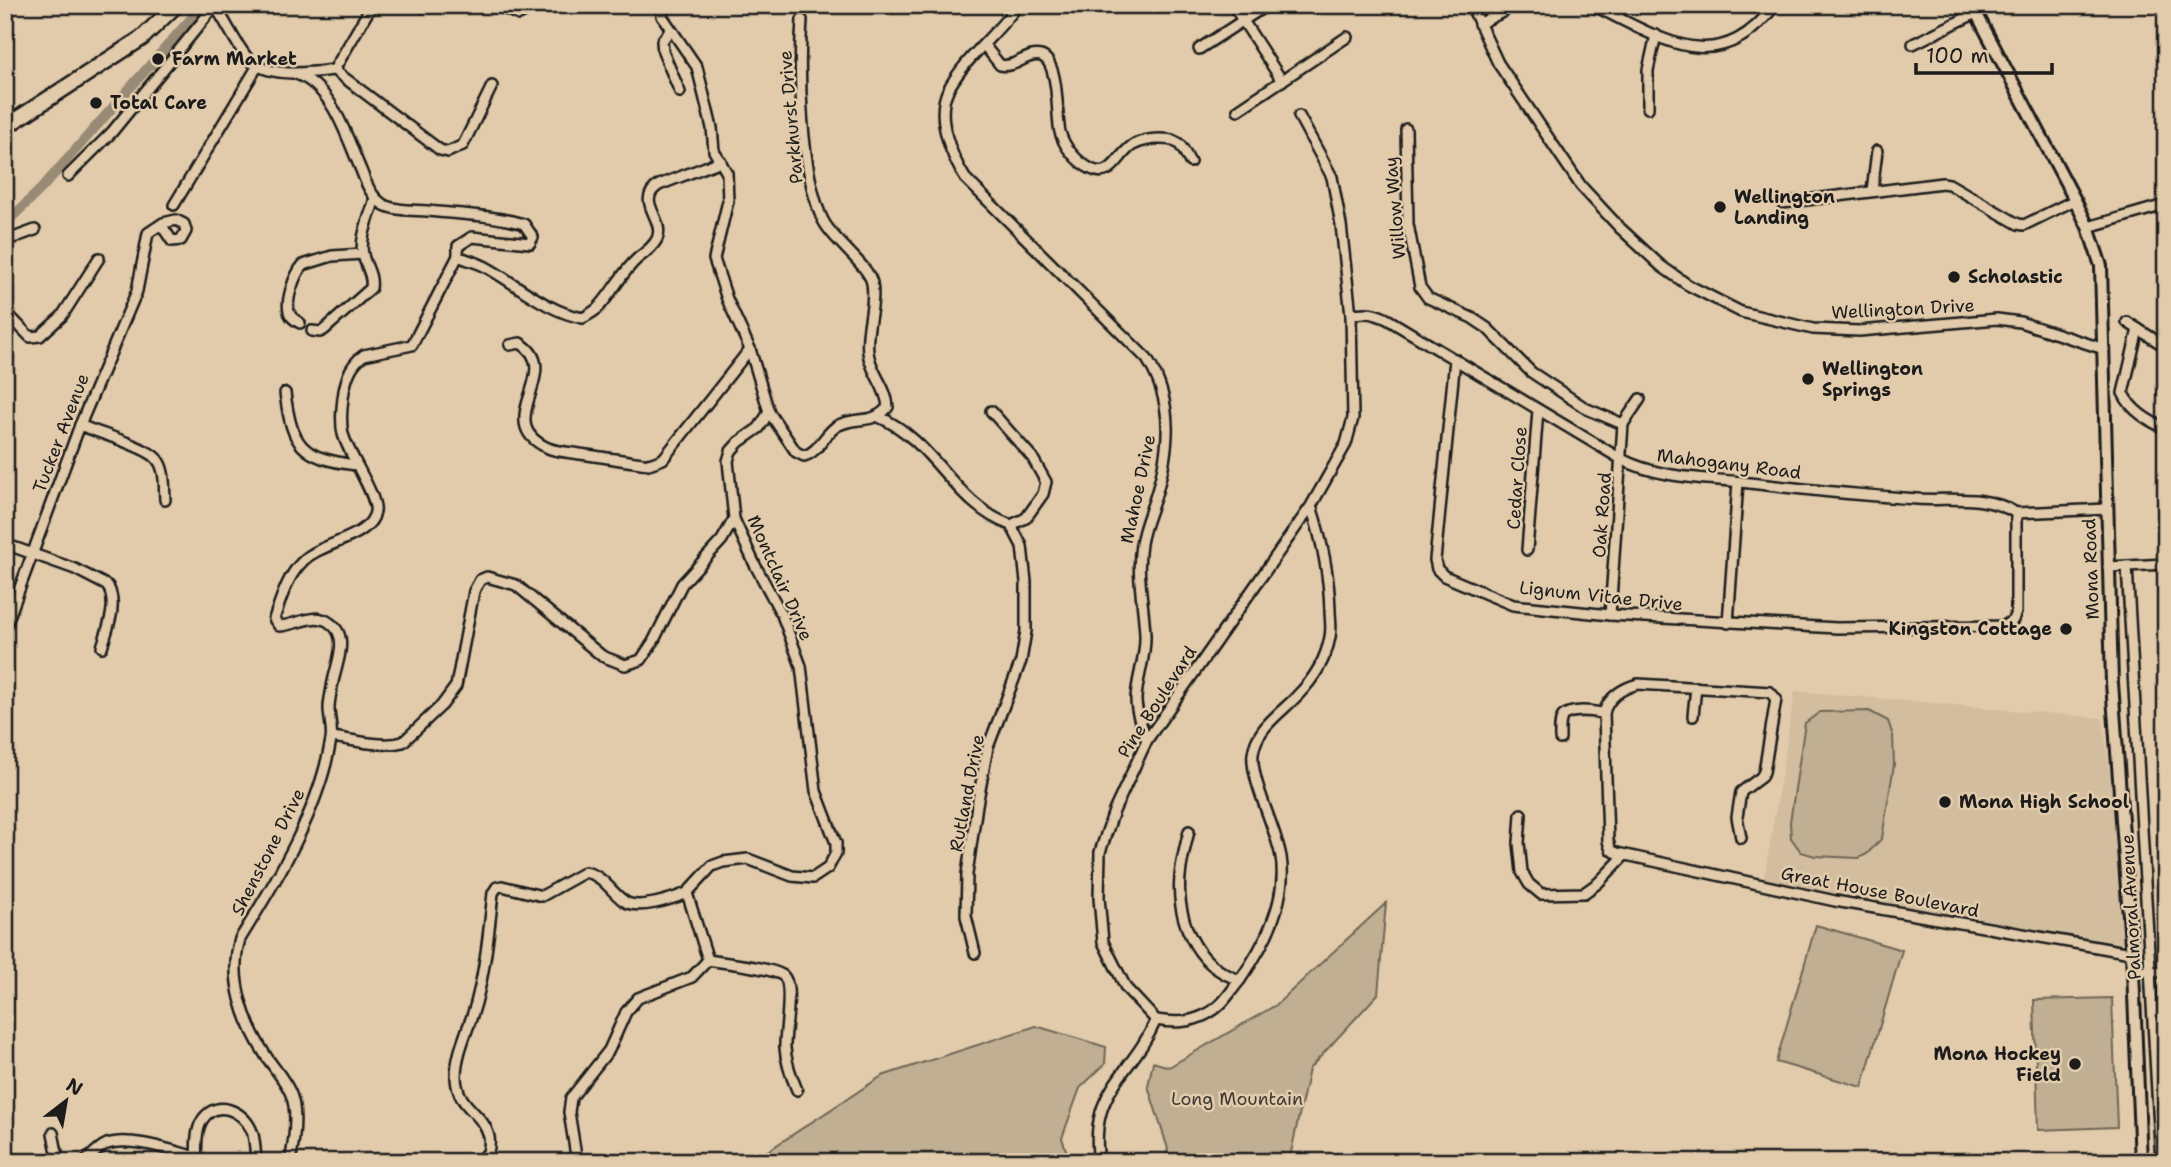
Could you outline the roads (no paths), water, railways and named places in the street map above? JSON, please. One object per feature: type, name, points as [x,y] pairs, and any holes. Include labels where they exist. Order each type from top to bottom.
[{"type":"main road","points":[[5,127],[142,38],[176,5]]},
{"type":"street","points":[[334,70],[372,5]]},
{"type":"street","points":[[496,5],[519,15],[527,11],[529,5]]},
{"type":"street","points":[[663,5],[662,16],[697,67],[712,128],[714,151],[727,173],[728,201],[714,259],[727,299],[750,349],[769,412],[796,452],[804,456],[811,454],[840,425],[879,417],[910,435],[979,509],[1012,525],[1026,518],[1043,494],[1046,481],[1032,457],[991,411]]},
{"type":"street","name":"Mahoe Drive","points":[[1018,5],[947,91],[944,106],[947,145],[965,178],[1147,359],[1157,375],[1167,415],[1167,441],[1159,482],[1141,543],[1139,590],[1145,635],[1144,659],[1136,702],[1147,740]]},
{"type":"street","points":[[1233,5],[1282,81]]},
{"type":"street","points":[[1199,49],[1267,5]]},
{"type":"street","name":"Wellington Drive","points":[[1471,5],[1498,63],[1581,186],[1619,227],[1661,266],[1713,298],[1741,312],[1813,329],[1859,331],[1997,319],[2020,322],[2104,349]]},
{"type":"street","points":[[1479,24],[1516,5]]},
{"type":"street","points":[[1592,5],[1675,44],[1694,48],[1727,46],[1751,30],[1774,5]]},
{"type":"street","points":[[1617,17],[1623,5]]},
{"type":"street","points":[[68,176],[112,132],[215,6],[247,58],[257,67],[296,74],[334,70],[432,146],[448,152],[463,145],[492,86]]},
{"type":"street","points":[[1913,44],[1974,9]]},
{"type":"street","name":"Mona Road","points":[[1974,9],[2076,200],[2101,266],[2112,683],[2133,971],[2141,1162]]},
{"type":"street","name":"Parkhurst Drive","points":[[802,20],[800,52],[810,179],[821,216],[831,234],[872,280],[868,352],[873,371],[888,397],[888,407],[879,417]]},
{"type":"street","points":[[670,30],[662,41],[663,52],[680,92]]},
{"type":"street","points":[[1648,108],[1648,70],[1656,35]]},
{"type":"street","points":[[1238,110],[1347,37]]},
{"type":"street","points":[[984,45],[1000,65],[1004,66],[1032,56],[1047,60],[1056,88],[1060,132],[1076,159],[1094,171],[1104,172],[1113,167],[1134,145],[1151,139],[1172,139],[1178,143],[1190,162]]},
{"type":"street","points":[[174,205],[257,67]]},
{"type":"street","points":[[296,74],[312,82],[325,96],[375,198],[394,208],[494,217],[524,224],[533,237],[527,244],[472,237],[458,246],[458,256],[483,265],[558,310],[583,318],[598,308],[629,267],[649,250],[657,239],[657,225],[649,202],[652,190],[721,161]]},
{"type":"street","name":"Pine Boulevard","points":[[1156,1020],[1126,988],[1112,965],[1103,942],[1100,852],[1114,811],[1147,740],[1311,506],[1352,431],[1351,315],[1341,225],[1332,177],[1299,116]]},
{"type":"street","name":"Willow Way","points":[[1406,129],[1408,224],[1420,287],[1428,298],[1472,318],[1487,328],[1531,372],[1587,409],[1623,425]]},
{"type":"street","points":[[1872,191],[1877,151]]},
{"type":"street","points":[[1782,203],[1942,183],[1949,184],[2024,225],[2076,200]]},
{"type":"street","points":[[312,331],[324,330],[368,292],[372,284],[362,244],[375,198]]},
{"type":"street","points":[[2088,227],[2164,206]]},
{"type":"street","name":"Tucker Avenue","points":[[5,628],[80,425],[137,291],[148,233],[163,223]]},
{"type":"street","points":[[5,241],[35,230]]},
{"type":"street","points":[[300,324],[290,315],[289,310],[292,283],[303,265],[332,256],[363,254]]},
{"type":"street","name":"Shenstone Drive","points":[[290,1162],[294,1116],[292,1098],[261,1048],[244,1012],[235,966],[236,951],[240,939],[297,839],[322,780],[332,737],[329,707],[342,642],[338,630],[321,618],[312,618],[289,626],[279,626],[274,619],[290,578],[303,561],[314,552],[364,530],[371,523],[376,502],[343,433],[343,400],[349,372],[358,359],[365,355],[412,345],[458,256]]},
{"type":"street","points":[[5,310],[30,337],[40,336],[62,316],[99,258]]},
{"type":"street","name":"Mahogany Road","points":[[1351,315],[1374,313],[1621,459],[1649,470],[1679,477],[1860,495],[1987,500],[2016,513]]},
{"type":"street","points":[[2127,322],[2166,348]]},
{"type":"street","points":[[2138,329],[2123,393],[2138,412],[2166,429]]},
{"type":"street","points":[[510,345],[520,343],[532,350],[537,364],[538,373],[525,412],[525,426],[531,437],[550,449],[649,464],[663,459],[750,349]]},
{"type":"street","name":"Lignum Vitae Drive","points":[[1455,359],[1435,560],[1437,569],[1444,576],[1513,605],[1610,615],[1837,628],[2004,626],[2013,620],[2015,612],[2016,513]]},
{"type":"street","points":[[285,393],[289,423],[298,441],[316,457],[356,465]]},
{"type":"street","points":[[1621,459],[1623,425],[1640,399]]},
{"type":"street","name":"Cedar Close","points":[[1527,550],[1538,410]]},
{"type":"street","name":"Montclair Drive","points":[[687,893],[712,866],[723,862],[748,859],[792,876],[813,878],[828,868],[836,853],[836,843],[816,791],[801,666],[782,615],[734,519],[728,461],[731,451],[760,428],[769,412]]},
{"type":"street","points":[[80,425],[143,449],[157,458],[163,471],[165,500]]},
{"type":"street","name":"Oak Road","points":[[1610,615],[1621,459]]},
{"type":"street","points":[[1728,623],[1738,482]]},
{"type":"street","points":[[1099,1162],[1096,1129],[1102,1106],[1119,1076],[1149,1036],[1156,1020],[1188,1022],[1206,1015],[1228,998],[1250,967],[1280,896],[1281,858],[1256,777],[1253,757],[1260,732],[1310,683],[1321,664],[1331,635],[1329,586],[1323,543],[1311,506]]},
{"type":"street","points":[[2016,513],[2107,509]]},
{"type":"street","points":[[332,737],[395,744],[414,733],[442,705],[456,687],[474,591],[480,580],[486,577],[516,585],[603,656],[625,665],[641,660],[682,584],[722,540],[734,519]]},
{"type":"street","name":"Rutland Drive","points":[[975,953],[966,916],[967,874],[977,805],[988,747],[1021,661],[1026,631],[1026,582],[1022,546],[1012,525]]},
{"type":"street","points":[[5,544],[75,569],[108,586],[112,616],[102,647]]},
{"type":"street","points":[[2108,567],[2166,564]]},
{"type":"street","name":"Palmoral Avenue","points":[[2127,566],[2161,1162]]},
{"type":"street","points":[[1521,814],[1519,843],[1522,872],[1529,884],[1541,894],[1584,893],[1598,883],[1625,855],[1611,850],[1608,841],[1604,713],[1606,706],[1617,694],[1626,687],[1638,684],[1770,692],[1776,699],[1764,772],[1741,792],[1737,817],[1741,838]]},
{"type":"street","points":[[1693,716],[1696,687]]},
{"type":"street","points":[[1560,740],[1561,719],[1564,715],[1604,713]]},
{"type":"street","points":[[1189,831],[1180,871],[1185,927],[1192,943],[1203,957],[1219,971],[1240,980]]},
{"type":"street","name":"Great House Boulevard","points":[[1625,855],[1835,901],[2131,953]]},
{"type":"street","points":[[477,1162],[488,1153],[489,1137],[478,1116],[462,1102],[456,1078],[461,1044],[475,1008],[485,967],[493,892],[496,887],[502,886],[542,896],[585,872],[602,878],[622,900],[634,905],[667,901],[687,893],[708,960]]},
{"type":"street","points":[[708,960],[769,971],[786,978],[790,985],[784,1030],[785,1050],[787,1065],[797,1090]]},
{"type":"street","points":[[577,1162],[569,1112],[571,1098],[609,1050],[626,1012],[638,998],[692,977],[708,960]]},
{"type":"street","points":[[2133,971],[2166,972]]},
{"type":"street","points":[[85,1162],[105,1144],[117,1143],[154,1146],[197,1159],[198,1133],[202,1119],[222,1108],[234,1110],[245,1119],[253,1131],[257,1162]]},
{"type":"street","points":[[53,1133],[59,1162]]},
{"type":"waterway","points":[[5,224],[41,189],[203,5]]},
{"type":"place","name":"Farm Market","points":[[158,59]]},
{"type":"place","name":"Total Care","points":[[96,103]]},
{"type":"place","name":"Wellington Landing","points":[[1720,207]]},
{"type":"place","name":"Scholastic","points":[[1954,277]]},
{"type":"place","name":"Wellington Springs","points":[[1808,379]]},
{"type":"place","name":"Kingston Cottage","points":[[2066,629]]},
{"type":"place","name":"Mona High School","points":[[1945,802]]},
{"type":"place","name":"Mona Hockey Field","points":[[2075,1064]]},
{"type":"park label","name":"Long Mountain","points":[[1237,1099]]}]
